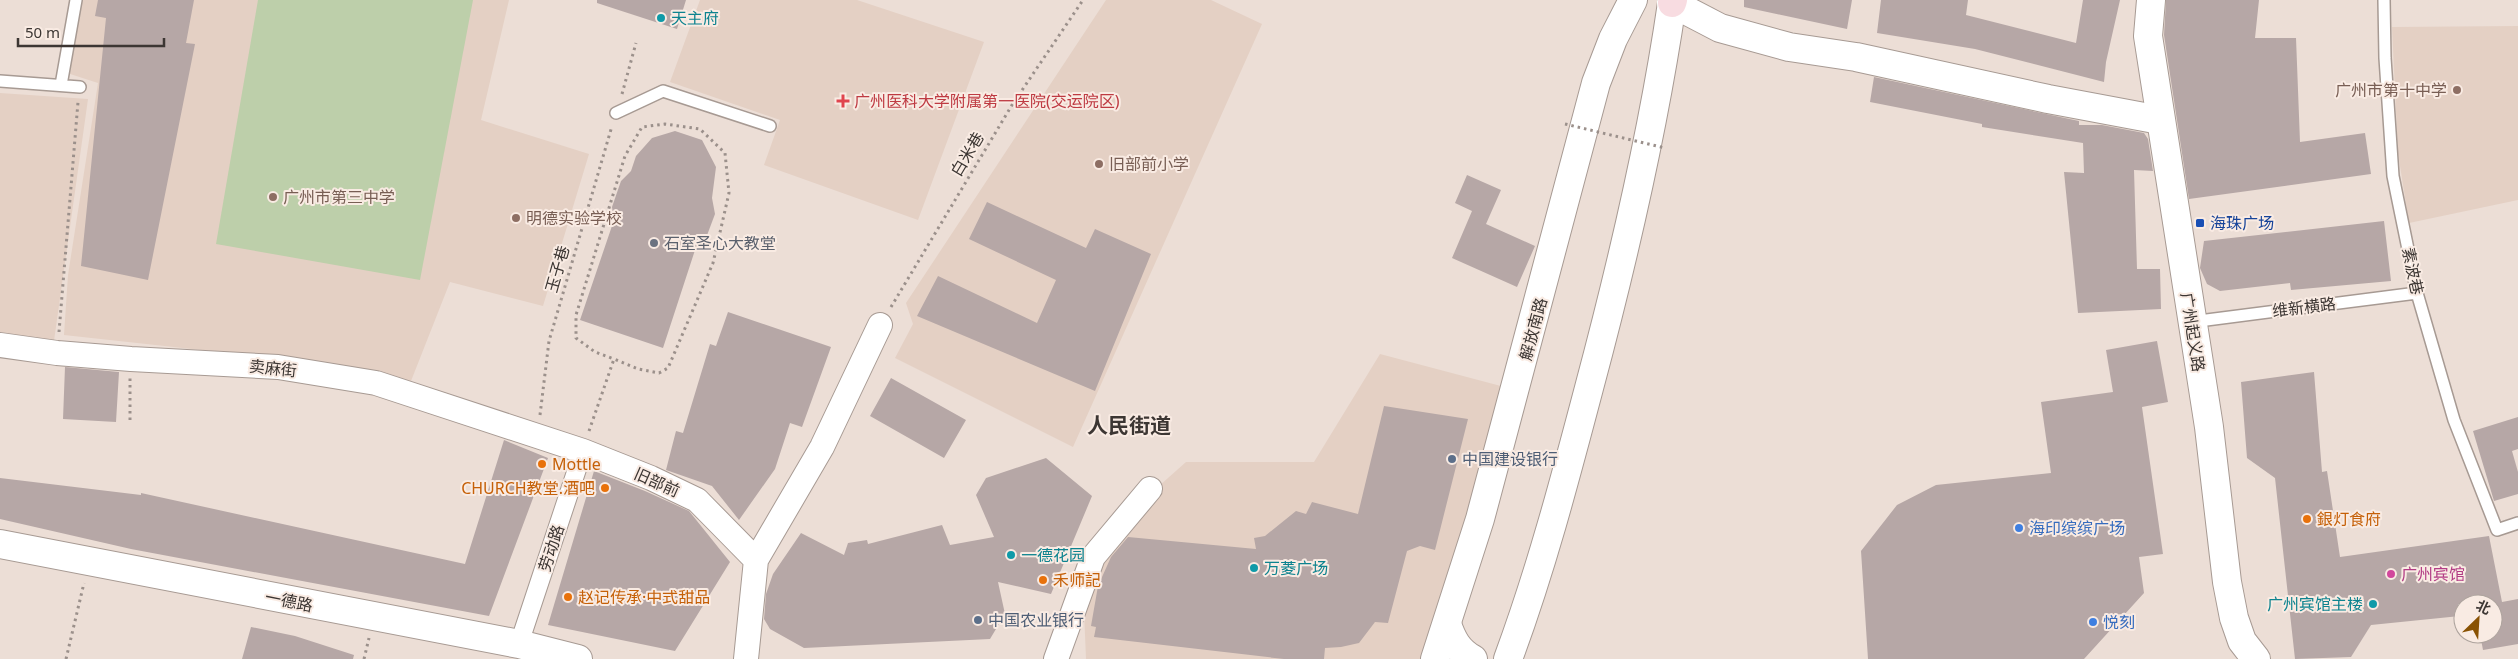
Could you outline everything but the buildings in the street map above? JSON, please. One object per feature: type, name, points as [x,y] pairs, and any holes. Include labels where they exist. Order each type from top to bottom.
[{"type":"main road","name":"解放南路","points":[[1435,659],[1480,519],[1509,418],[1596,83],[1613,39],[1633,0]]},
{"type":"main road","name":"广州起义路","points":[[2151,0],[2148,36],[2191,322],[2209,427],[2230,600],[2242,641],[2256,659]]},
{"type":"main road","points":[[1507,657],[1550,534],[1612,303],[1660,85],[1672,2],[1720,28],[1789,48],[1856,57],[2058,101],[2160,120]]},
{"type":"main road","name":"一德路","points":[[0,544],[88,563],[519,644],[578,659]]},
{"type":"main road","points":[[1446,624],[1456,645],[1465,655],[1473,659]]},
{"type":"street","points":[[746,659],[756,560],[822,447],[880,325]]},
{"type":"street","name":"卖麻街","points":[[0,345],[57,353],[131,359],[278,367],[376,383],[538,436]]},
{"type":"street","name":"旧部前","points":[[538,436],[583,451],[651,478],[697,500],[756,560]]},
{"type":"street","name":"劳动路","points":[[519,644],[583,451]]},
{"type":"street","points":[[1056,659],[1093,557],[1150,489]]},
{"type":"lane","points":[[60,85],[76,0]]},
{"type":"lane","name":"素波巷","points":[[2384,0],[2385,58],[2393,176],[2417,293],[2454,420],[2497,530],[2518,523]]},
{"type":"lane","points":[[0,81],[80,87]]},
{"type":"lane","points":[[616,113],[663,92],[770,126]]},
{"type":"lane","name":"维新横路","points":[[2191,322],[2417,293]]},
{"type":"path","name":"白米巷","points":[[880,325],[1012,105],[1083,0]]},
{"type":"path","name":"玉子巷","points":[[538,436],[549,341],[636,43]]},
{"type":"path","points":[[57,353],[80,87]]},
{"type":"path","points":[[664,124],[700,129],[725,153],[729,193],[713,263],[668,368],[659,373],[638,369],[614,359],[594,352],[576,338],[576,315],[625,156],[642,127],[664,124]]},
{"type":"path","points":[[1565,124],[1665,148]]},
{"type":"path","points":[[130,420],[131,359]]},
{"type":"path","points":[[583,451],[614,359]]},
{"type":"path","points":[[66,659],[88,563]]},
{"type":"shaded area","name":"广州市第三中学","points":[[80,0],[509,0],[481,120],[589,154],[543,306],[450,282],[411,381],[380,374],[292,360],[64,335],[68,275],[98,83],[67,73]]},
{"type":"shaded area","name":"广州医科大学附属第一医院(交运院区)","points":[[700,0],[857,0],[984,42],[918,220],[764,165],[780,120],[670,82]]},
{"type":"shaded area","name":"旧部前小学","points":[[1106,0],[1211,0],[1262,24],[1073,447],[895,358],[913,324],[906,303]]},
{"type":"shaded area","name":"广州市第十中学","points":[[2518,26],[2518,200],[2409,223],[2398,153],[2392,27]]},
{"type":"shaded area","points":[[0,93],[88,99],[53,348],[0,339]]},
{"type":"shaded area","name":"万菱广场","points":[[1380,354],[1516,390],[1434,659],[1086,659],[1083,586],[1132,510],[1186,462],[1314,462]]},
{"type":"green space","points":[[258,0],[473,0],[420,280],[216,244]]},
{"type":"place","name":"天主府","points":[[661,18]]},
{"type":"place","name":"广州市第十中学","points":[[2457,90]]},
{"type":"place","name":"广州医科大学附属第一医院(交运院区)","points":[[843,101]]},
{"type":"place","name":"旧部前小学","points":[[1099,164]]},
{"type":"place","name":"广州市第三中学","points":[[273,197]]},
{"type":"place","name":"明德实验学校","points":[[516,218]]},
{"type":"place","name":"海珠广场","points":[[2200,223]]},
{"type":"place","name":"石室圣心大教堂","points":[[654,243]]},
{"type":"place","name":"中国建设银行","points":[[1452,459]]},
{"type":"place","name":"Mottle","points":[[542,464]]},
{"type":"place","name":"CHURCH教堂.酒吧","points":[[605,488]]},
{"type":"place","name":"銀灯食府","points":[[2307,519]]},
{"type":"place","name":"海印缤缤广场","points":[[2019,528]]},
{"type":"place","name":"一德花园","points":[[1011,555]]},
{"type":"place","name":"万菱广场","points":[[1254,568]]},
{"type":"place","name":"广州宾馆","points":[[2391,574]]},
{"type":"place","name":"禾师記","points":[[1043,580]]},
{"type":"place","name":"赵记传承·中式甜品","points":[[568,597]]},
{"type":"place","name":"广州宾馆主楼","points":[[2373,604]]},
{"type":"place","name":"中国农业银行","points":[[978,620]]},
{"type":"place","name":"悦刻","points":[[2093,622]]},
{"type":"district","name":"人民街道","points":[[1129,425]]}]
